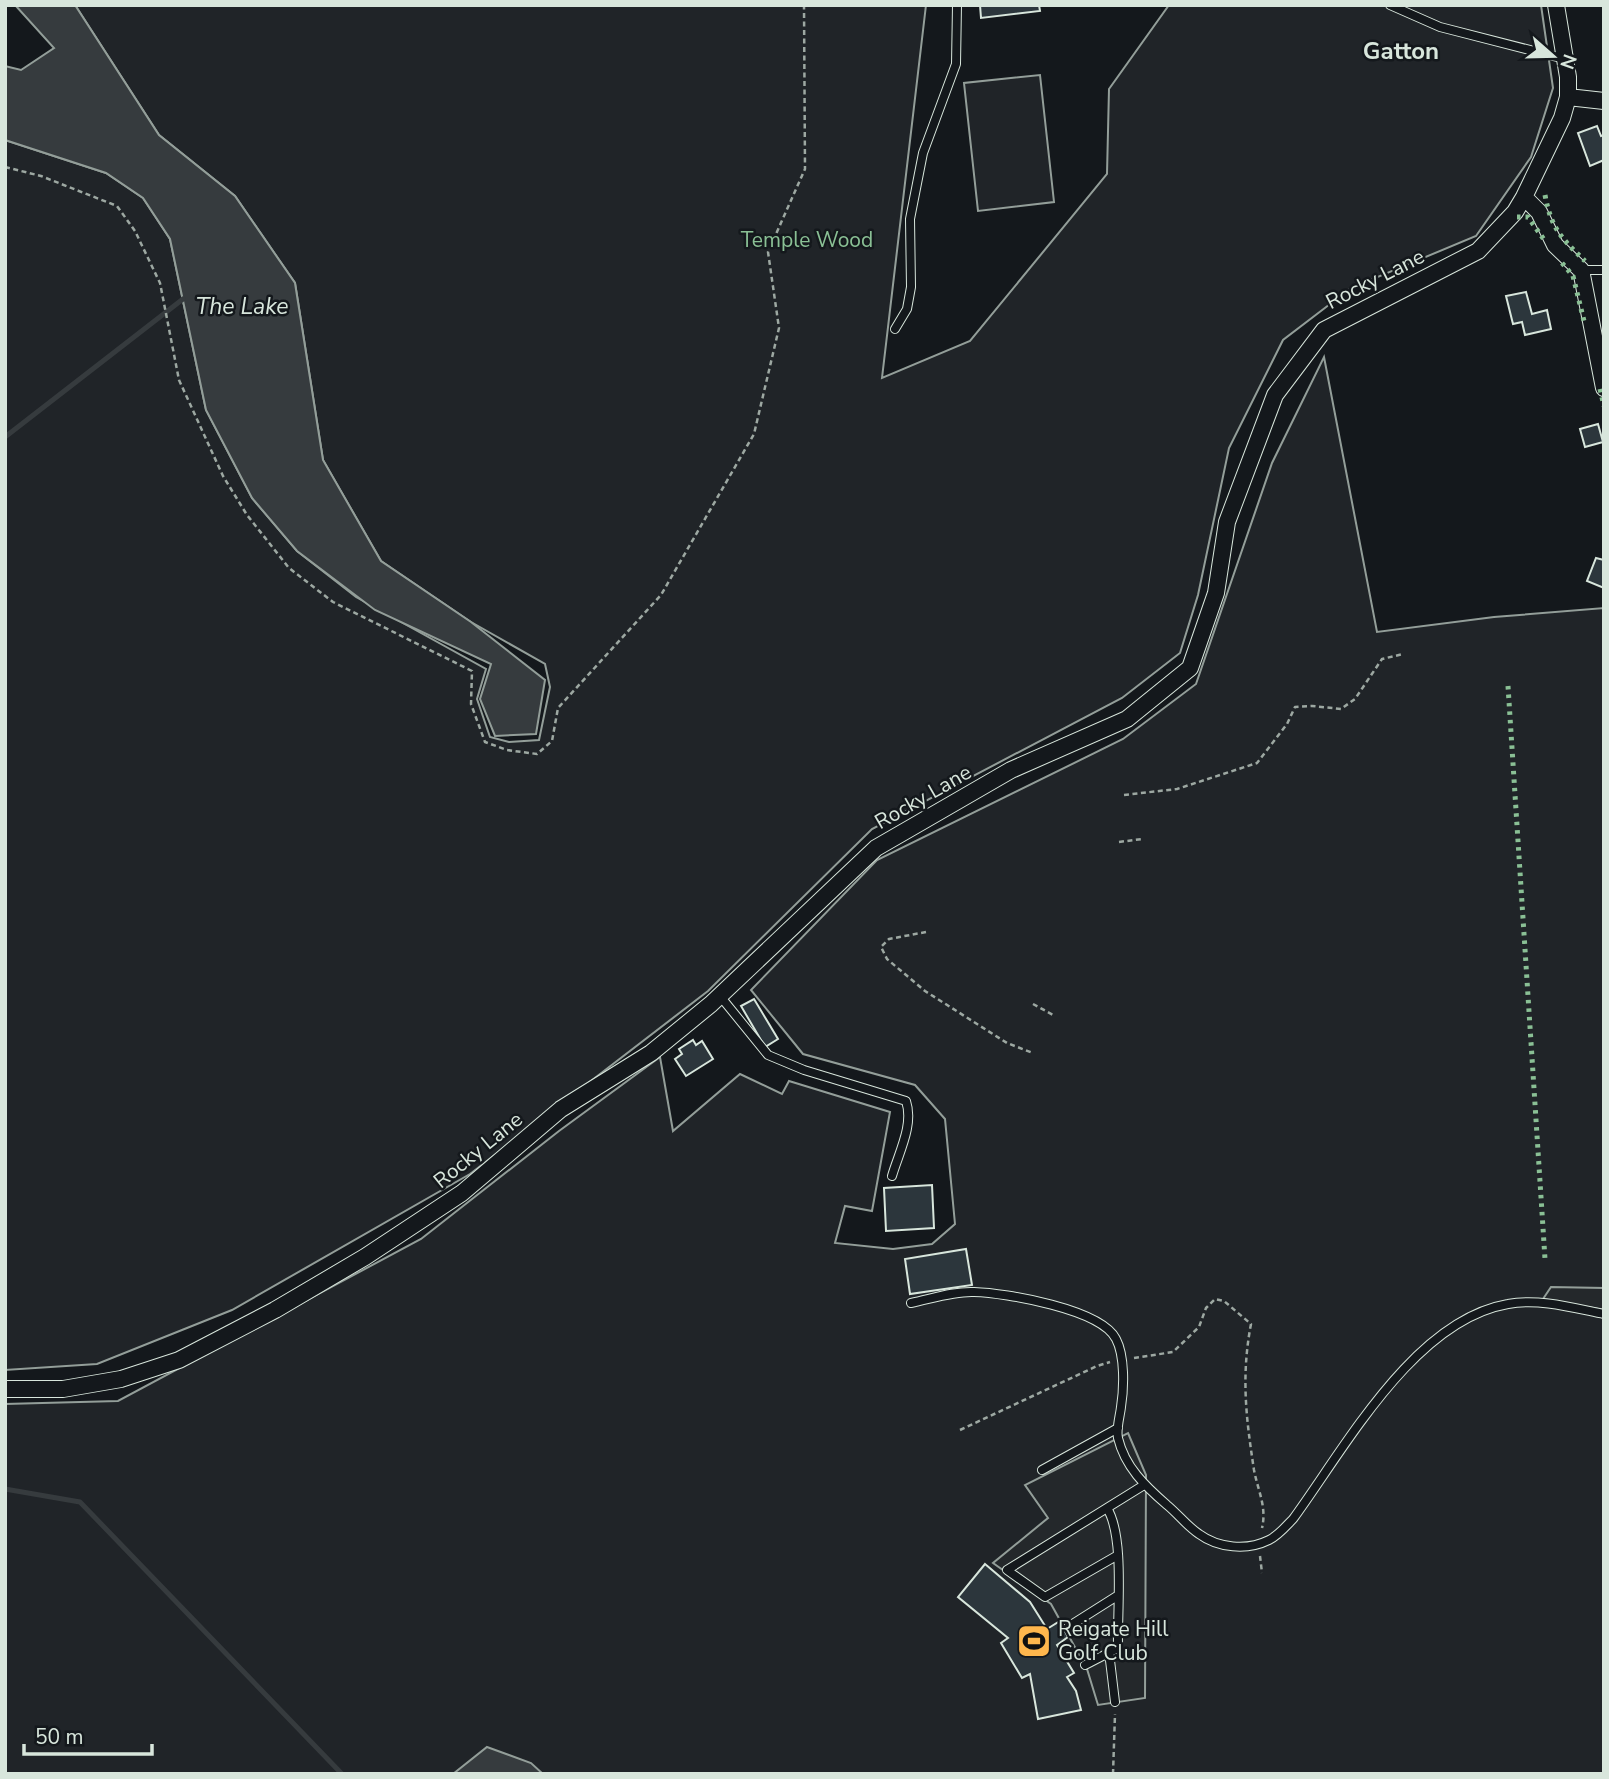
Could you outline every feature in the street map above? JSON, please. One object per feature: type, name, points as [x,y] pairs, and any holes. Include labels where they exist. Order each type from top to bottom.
[{"type":"street","name":"Rocky Lane","points":[[5,1390],[63,1389],[121,1379],[179,1360],[275,1310],[365,1257],[461,1193],[561,1109],[651,1052],[720,996],[876,848],[1011,770],[1126,719],[1190,668],[1216,593],[1227,522],[1275,395],[1324,330],[1478,251],[1515,212],[1524,197],[1562,118],[1568,97],[1556,5]]},
{"type":"street","points":[[1568,97],[1604,101]]},
{"type":"street","points":[[1524,197],[1539,212],[1555,245],[1581,270],[1604,388]]},
{"type":"lane","points":[[895,329],[907,309],[911,287],[910,219],[923,153],[956,64],[957,5]]},
{"type":"lane","points":[[1390,5],[1440,27],[1565,59]]},
{"type":"lane","points":[[1581,270],[1604,270]]},
{"type":"lane","points":[[720,996],[768,1055],[804,1070],[906,1101],[908,1124],[892,1176]]},
{"type":"lane","points":[[911,1303],[971,1292],[1038,1300],[1099,1321],[1116,1338],[1121,1360],[1124,1394],[1117,1435],[1128,1464],[1144,1485],[1198,1534],[1216,1544],[1234,1547],[1259,1544],[1279,1533],[1293,1519],[1395,1376],[1462,1322],[1489,1308],[1510,1303],[1533,1302],[1604,1314]]},
{"type":"lane","points":[[1042,1470],[1118,1428]]},
{"type":"lane","points":[[1118,1555],[1045,1597],[1007,1570],[1144,1485]]},
{"type":"lane","points":[[1085,1665],[1118,1648],[1118,1555],[1114,1519],[1107,1507]]},
{"type":"lane","points":[[1068,1627],[1117,1596]]},
{"type":"lane","points":[[1109,1653],[1115,1702]]},
{"type":"path","points":[[5,167],[41,176],[117,206],[135,231],[160,283],[179,380],[223,476],[247,515],[289,568],[333,602],[472,671],[471,704],[485,742],[507,750],[537,754],[552,741],[558,708],[661,594],[754,434],[779,327],[768,252],[805,169],[804,5]]},
{"type":"path","points":[[1124,795],[1177,789],[1257,763],[1287,724],[1295,707],[1341,709],[1355,699],[1382,659],[1403,654]]},
{"type":"path","points":[[1119,842],[1142,839]]},
{"type":"path","points":[[926,932],[890,939],[881,947],[887,959],[925,991],[1007,1043],[1033,1053]]},
{"type":"path","points":[[1032,1004],[1055,1016]]},
{"type":"path","points":[[960,1430],[1097,1366],[1173,1352],[1199,1327],[1206,1308],[1215,1299],[1224,1300],[1251,1324],[1245,1352],[1244,1385],[1255,1473],[1265,1515],[1259,1544],[1262,1573]]},
{"type":"path","points":[[1113,1774],[1115,1702]]},
{"type":"green space","name":"Temple Wood","points":[[75,5],[926,5],[882,378],[970,341],[1107,174],[1109,89],[1169,5],[1541,5],[1553,88],[1531,157],[1476,236],[1351,288],[1283,340],[1229,448],[1198,595],[1180,653],[1122,698],[872,829],[708,991],[470,1174],[232,1310],[97,1364],[5,1370],[5,140],[106,173],[143,198],[170,239],[206,410],[252,498],[297,551],[356,597],[486,669],[477,699],[490,737],[509,742],[539,740],[550,687],[545,664],[471,622],[381,561],[323,460],[295,283],[235,196],[159,135]]},
{"type":"green space","points":[[1040,75],[1054,202],[978,211],[964,83]]},
{"type":"green space","name":"Reigate Hill Golf Club","points":[[1324,357],[1377,632],[1494,617],[1604,608],[1604,1774],[5,1774],[5,1404],[118,1401],[421,1239],[559,1131],[660,1057],[673,1131],[740,1074],[782,1094],[789,1081],[890,1112],[872,1211],[845,1206],[835,1243],[893,1249],[932,1244],[955,1224],[945,1119],[915,1085],[803,1054],[751,990],[877,860],[1123,739],[1196,684],[1272,463]]},
{"type":"shaded area","points":[[1551,1287],[1604,1288],[1604,1310],[1543,1299]]},
{"type":"shaded area","points":[[1128,1433],[1146,1475],[1145,1698],[1098,1705],[1087,1669],[1051,1604],[993,1563],[1048,1518],[1025,1485]]},
{"type":"water","name":"The Lake","points":[[15,5],[75,5],[159,135],[235,196],[295,283],[323,460],[381,561],[471,622],[545,680],[536,734],[495,736],[480,699],[491,664],[375,610],[297,551],[252,498],[206,410],[170,239],[143,198],[106,173],[5,140],[5,66],[21,70],[54,48]]},
{"type":"water","points":[[487,1747],[531,1763],[543,1774],[453,1774]]},
{"type":"building","points":[[980,5],[1039,5],[1040,11],[981,18]]},
{"type":"building","points":[[1597,126],[1601,136],[1604,135],[1604,160],[1590,166],[1578,133]]},
{"type":"building","points":[[1526,292],[1532,314],[1547,310],[1551,329],[1525,335],[1522,322],[1513,324],[1506,296]]},
{"type":"building","points":[[1598,424],[1603,442],[1585,447],[1580,429]]},
{"type":"building","points":[[1596,558],[1604,560],[1604,588],[1587,581]]},
{"type":"building","points":[[754,999],[778,1039],[765,1047],[741,1006]]},
{"type":"building","points":[[693,1040],[696,1045],[702,1041],[713,1059],[686,1076],[675,1059],[682,1054],[679,1049]]},
{"type":"building","points":[[932,1185],[934,1228],[886,1231],[884,1188]]},
{"type":"building","points":[[966,1249],[972,1285],[910,1294],[905,1259]]},
{"type":"building","name":"Reigate Hill Golf Club","points":[[985,1564],[1030,1602],[1047,1629],[1060,1621],[1068,1637],[1057,1645],[1074,1673],[1067,1677],[1076,1691],[1081,1710],[1038,1719],[1030,1674],[1022,1678],[1001,1643],[1008,1638],[958,1597]]},
{"type":"waterway","points":[[5,437],[183,299]]},
{"type":"waterway","points":[[5,1489],[80,1502],[342,1774]]},
{"type":"hedge","points":[[1545,195],[1550,216],[1558,232],[1585,261]]},
{"type":"hedge","points":[[1517,217],[1528,217],[1545,241]]},
{"type":"hedge","points":[[1562,263],[1573,276],[1584,321]]},
{"type":"hedge","points":[[1600,389],[1604,406]]},
{"type":"hedge","points":[[1508,686],[1545,1259]]},
{"type":"place","name":"Reigate Hill Golf Club","points":[[1034,1641]]},
{"type":"district","name":"Gatton","points":[[1401,51]]}]
